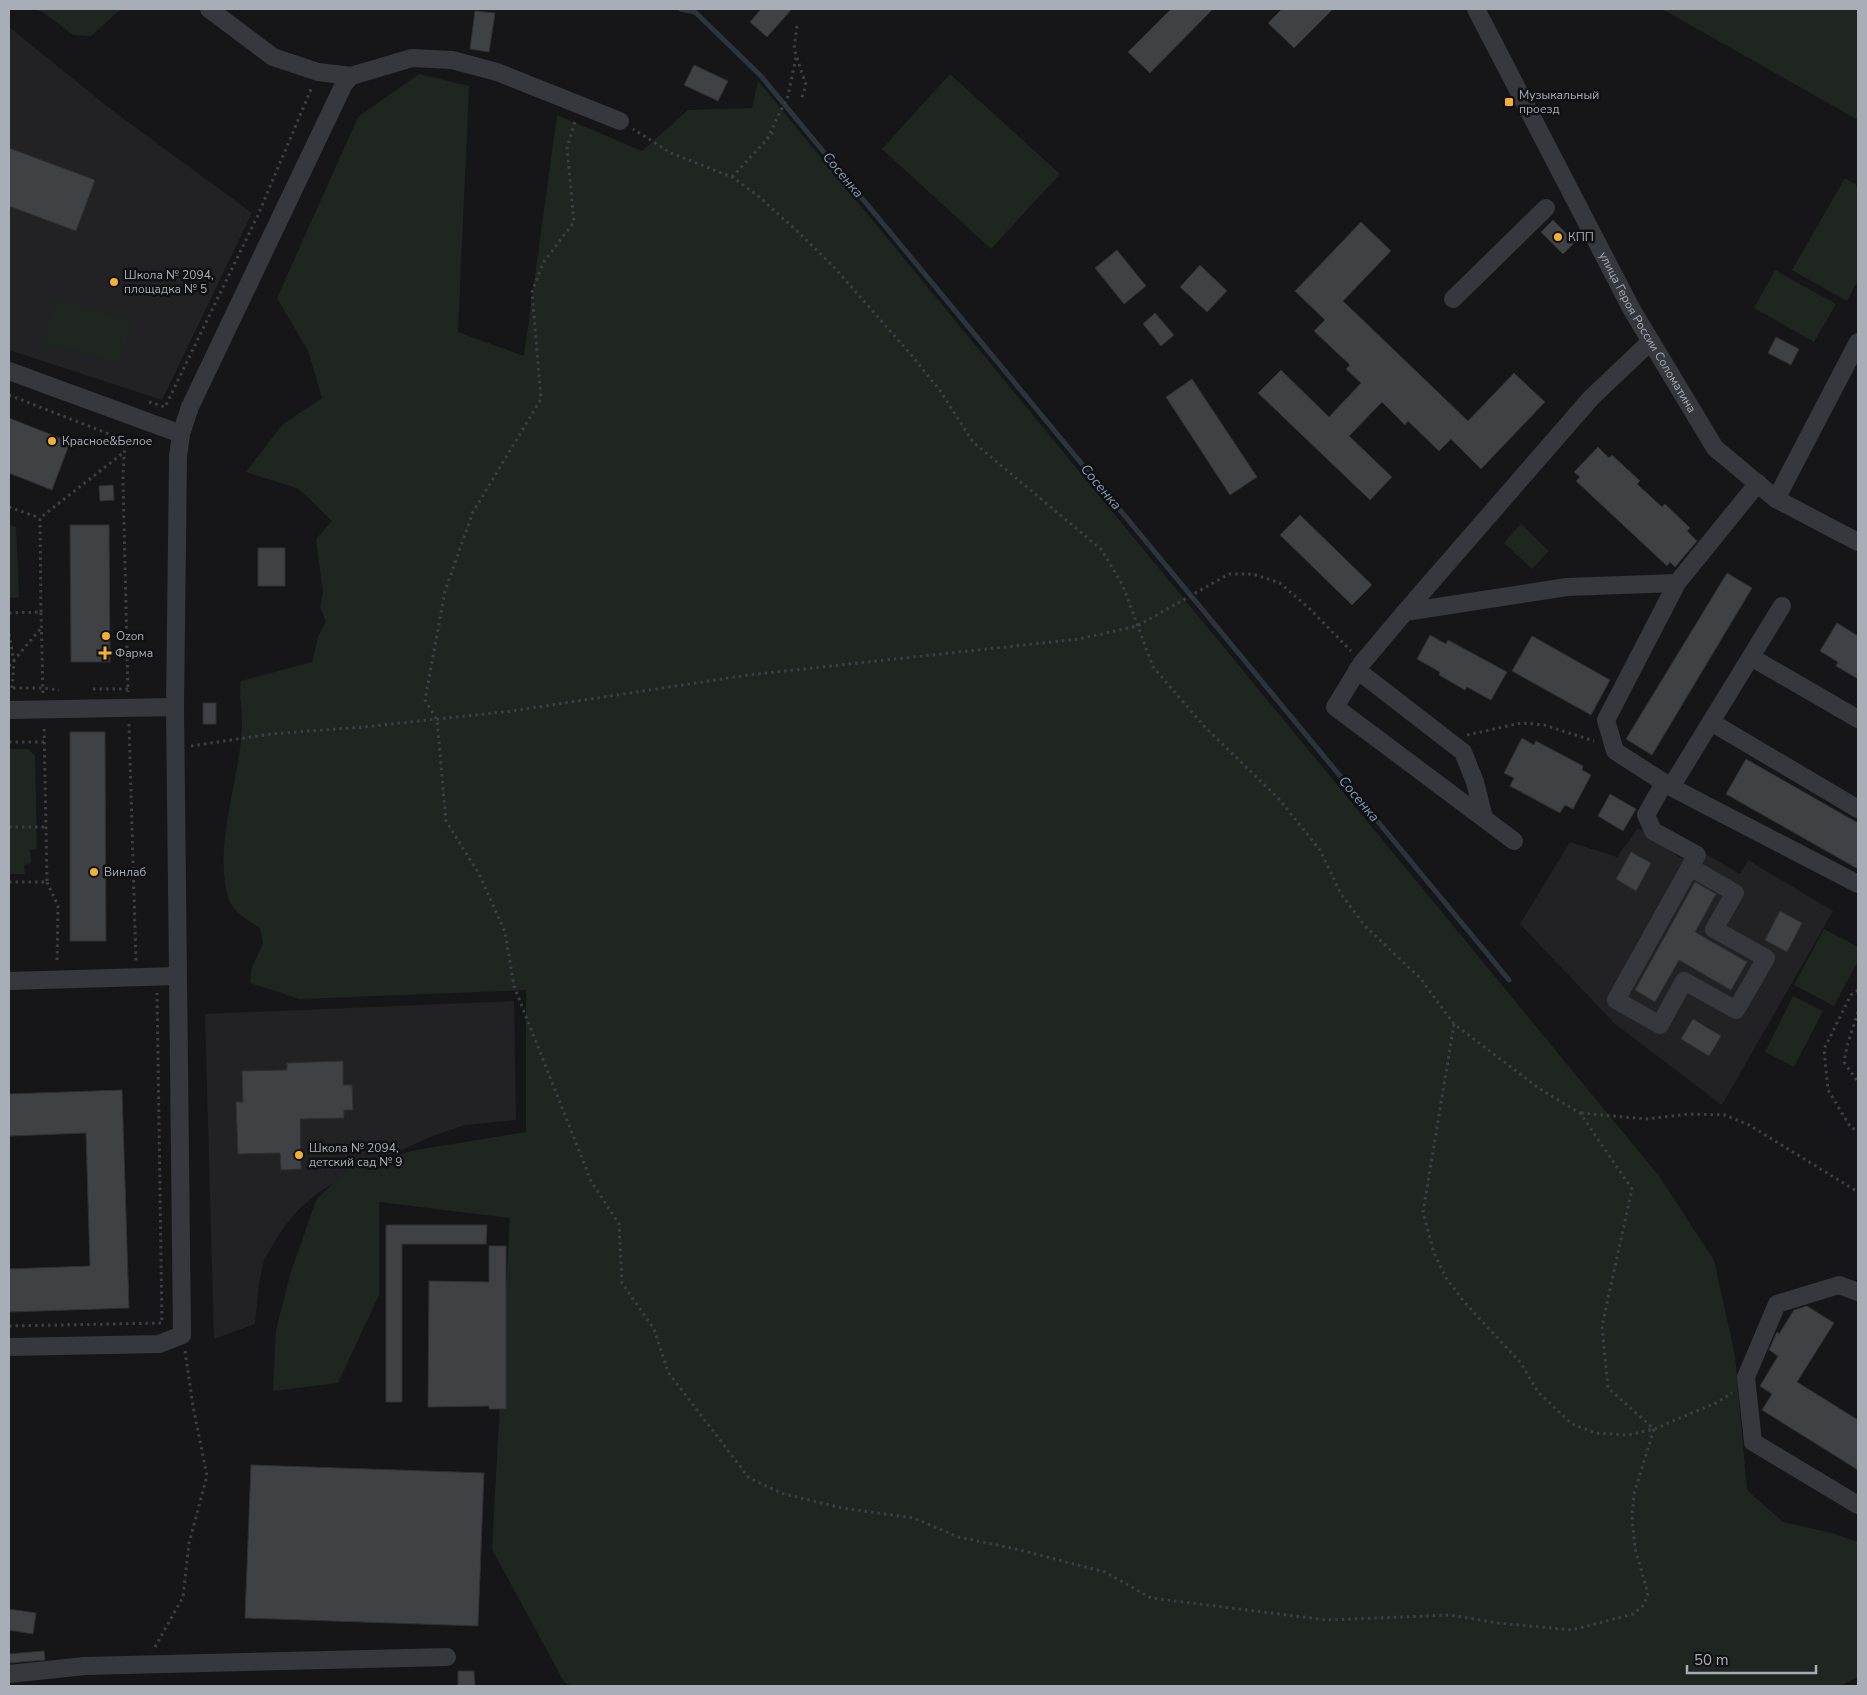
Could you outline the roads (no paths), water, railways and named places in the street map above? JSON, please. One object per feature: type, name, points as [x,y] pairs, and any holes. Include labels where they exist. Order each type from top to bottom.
[{"type":"street","points":[[209,9],[273,57],[318,72],[351,76],[412,58],[452,60],[497,72],[620,120]]},
{"type":"street","name":"улица Героя России Соломатина","points":[[1476,9],[1632,310],[1715,448],[1776,498],[1858,542]]},
{"type":"street","points":[[9,1347],[159,1344],[182,1335],[175,750],[178,457],[181,434],[190,407],[340,93],[351,76]]},
{"type":"street","points":[[1453,299],[1546,208]]},
{"type":"street","points":[[1514,841],[1335,707],[1359,666],[1405,612],[1591,398],[1650,341]]},
{"type":"street","points":[[1776,498],[1858,342]]},
{"type":"street","points":[[9,371],[181,434]]},
{"type":"street","points":[[1758,483],[1677,583],[1606,720],[1615,751],[1668,785],[1858,884]]},
{"type":"street","points":[[1405,612],[1567,587],[1677,583]]},
{"type":"street","points":[[1690,867],[1735,893],[1714,929],[1766,958],[1736,1010],[1684,981],[1660,1025],[1616,1000],[1690,867],[1697,856],[1653,831],[1646,815],[1711,722],[1782,606]]},
{"type":"street","points":[[1751,657],[1858,719]]},
{"type":"street","points":[[1359,666],[1463,752],[1475,782],[1484,818]]},
{"type":"street","points":[[10,702],[43,709],[175,707]]},
{"type":"street","points":[[1711,722],[1858,809]]},
{"type":"street","points":[[9,981],[178,976]]},
{"type":"street","points":[[1858,1292],[1839,1285],[1777,1304],[1746,1378],[1753,1442],[1858,1506]]},
{"type":"street","points":[[9,1674],[85,1666],[447,1657]]},
{"type":"waterway","name":"Сосенка","points":[[681,9],[695,12],[760,75],[1509,980]]},
{"type":"place","name":"Музыкальный проезд","points":[[1509,102]]},
{"type":"place","name":"КПП","points":[[1558,237]]},
{"type":"place","name":"Школа № 2094, площадка № 5","points":[[114,282]]},
{"type":"place","name":"Красное&Белое","points":[[52,441]]},
{"type":"place","name":"Ozon","points":[[106,636]]},
{"type":"place","name":"Фарма","points":[[105,653]]},
{"type":"place","name":"Винлаб","points":[[94,872]]},
{"type":"place","name":"Школа № 2094, детский сад № 9","points":[[299,1155]]}]
